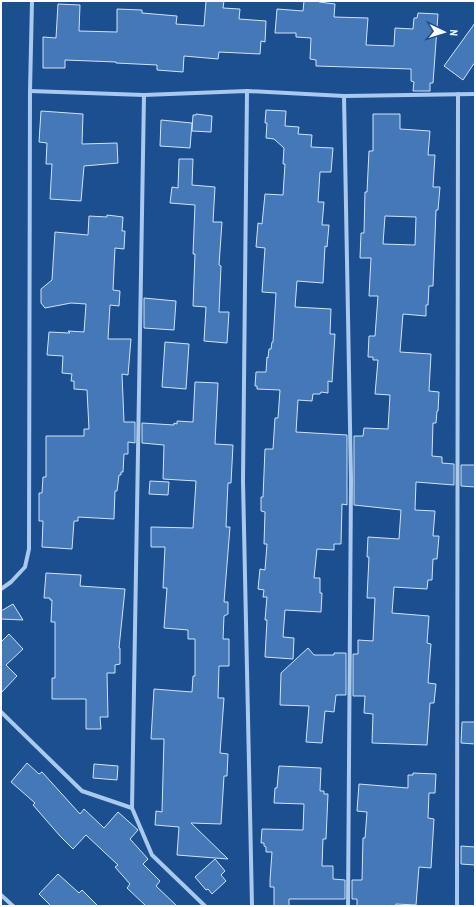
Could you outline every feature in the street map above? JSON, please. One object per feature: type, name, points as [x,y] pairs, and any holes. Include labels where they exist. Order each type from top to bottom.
[{"type":"street","points":[[1,588],[11,582],[25,567],[29,549],[30,91],[32,1]]},
{"type":"street","points":[[30,91],[144,95],[247,91],[344,96],[475,94]]},
{"type":"street","points":[[247,91],[244,481],[252,906]]},
{"type":"street","points":[[457,906],[458,94]]},
{"type":"street","points":[[144,95],[132,808],[152,855],[205,906]]},
{"type":"street","points":[[344,96],[352,480],[348,906]]},
{"type":"street","points":[[1,712],[82,791],[132,808]]},
{"type":"street","points":[[1,896],[13,906]]},
{"type":"building","points":[[206,1],[224,1],[223,8],[240,9],[239,19],[266,21],[265,42],[261,41],[260,54],[219,52],[218,59],[184,56],[183,72],[157,70],[157,65],[65,60],[65,68],[43,68],[43,37],[56,38],[58,4],[80,5],[79,31],[117,32],[117,9],[142,10],[142,13],[177,16],[176,24],[204,26]]},
{"type":"building","points":[[304,1],[319,1],[335,4],[334,17],[368,18],[366,45],[394,46],[395,28],[413,29],[414,18],[417,18],[418,13],[438,14],[433,83],[430,83],[430,91],[413,91],[414,82],[411,81],[411,69],[316,66],[316,60],[310,59],[311,38],[296,37],[296,33],[275,33],[277,9],[303,11]]},
{"type":"building","points":[[475,23],[475,62],[463,80],[444,66]]},
{"type":"building","points":[[266,110],[286,111],[285,126],[299,127],[298,134],[312,135],[311,147],[333,148],[331,172],[320,172],[318,202],[324,202],[322,225],[329,225],[327,247],[325,246],[323,283],[297,281],[295,307],[331,309],[330,334],[335,334],[332,382],[328,381],[328,393],[321,392],[320,394],[313,394],[312,401],[298,400],[296,432],[347,435],[347,505],[342,504],[341,544],[334,544],[334,550],[317,549],[314,578],[320,578],[320,593],[322,593],[321,612],[285,610],[283,637],[294,638],[293,659],[265,657],[267,620],[265,620],[267,597],[263,597],[264,590],[258,589],[260,569],[265,570],[267,544],[264,544],[265,512],[261,511],[265,449],[273,449],[275,418],[278,418],[280,390],[257,389],[257,386],[255,386],[256,372],[266,372],[267,357],[268,358],[269,349],[271,349],[273,342],[276,293],[262,292],[265,248],[256,247],[258,223],[262,224],[265,194],[283,195],[285,164],[283,164],[284,148],[274,139],[266,138]]},
{"type":"building","points":[[41,111],[83,114],[82,144],[117,143],[118,163],[84,166],[81,201],[50,199],[52,164],[46,164],[47,143],[39,142]]},
{"type":"building","points":[[373,114],[400,114],[400,129],[430,131],[428,155],[435,155],[433,187],[440,187],[438,210],[436,210],[433,286],[429,286],[426,316],[403,314],[400,352],[431,354],[429,391],[439,392],[436,423],[433,423],[432,456],[442,457],[442,463],[454,464],[454,485],[416,482],[415,510],[435,511],[433,536],[439,536],[437,559],[433,559],[432,580],[428,580],[427,589],[394,587],[392,613],[429,616],[427,643],[431,644],[428,683],[436,684],[434,703],[430,703],[427,745],[372,743],[373,714],[364,713],[365,696],[353,696],[353,654],[358,654],[358,640],[373,641],[375,598],[367,598],[369,557],[367,557],[368,537],[399,539],[401,510],[354,505],[354,436],[363,436],[364,428],[388,429],[390,395],[375,394],[378,360],[373,360],[373,357],[368,357],[369,336],[375,336],[378,296],[369,296],[371,258],[360,258],[361,233],[364,233],[365,192],[367,192],[369,151],[373,151]],"holes":[[[385,216],[416,217],[415,245],[383,244]]]},
{"type":"building","points":[[193,115],[212,116],[211,132],[192,131]]},
{"type":"building","points":[[161,120],[192,123],[190,148],[160,146]]},
{"type":"building","points":[[179,159],[193,159],[192,185],[215,187],[213,222],[222,222],[219,265],[221,266],[219,312],[229,312],[227,343],[204,341],[206,307],[193,306],[195,205],[170,203],[172,187],[178,188]]},
{"type":"building","points":[[107,215],[123,217],[122,231],[125,231],[124,249],[115,248],[113,290],[120,291],[119,306],[110,305],[108,339],[131,339],[128,375],[122,374],[124,422],[135,422],[135,443],[128,442],[128,454],[124,454],[123,472],[119,475],[117,491],[115,491],[114,519],[78,517],[78,521],[74,521],[72,549],[42,547],[43,521],[39,521],[39,493],[42,493],[43,477],[46,477],[46,436],[84,436],[84,429],[89,429],[87,390],[74,389],[74,381],[71,381],[72,374],[62,373],[63,356],[47,355],[49,332],[84,332],[86,304],[71,303],[45,308],[41,303],[41,289],[52,280],[55,232],[88,235],[89,216],[107,217]]},
{"type":"building","points":[[144,298],[176,301],[174,330],[144,328]]},
{"type":"building","points":[[165,342],[189,344],[186,389],[162,387]]},
{"type":"building","points":[[195,382],[218,383],[215,444],[233,445],[231,483],[228,483],[226,527],[230,527],[224,602],[228,602],[228,614],[224,616],[223,639],[229,639],[229,666],[219,666],[218,698],[224,698],[220,753],[228,754],[227,776],[224,776],[221,824],[191,823],[228,859],[177,855],[179,827],[155,825],[156,811],[162,812],[164,739],[151,739],[154,689],[192,692],[193,676],[195,676],[195,639],[188,639],[188,630],[164,628],[167,588],[163,588],[165,547],[151,547],[151,527],[193,528],[196,481],[163,479],[164,445],[142,443],[142,423],[174,425],[174,423],[177,424],[177,421],[193,422]]},
{"type":"building","points":[[461,465],[475,465],[475,487],[461,486]]},
{"type":"building","points":[[150,481],[169,482],[168,495],[149,494]]},
{"type":"building","points":[[46,573],[81,575],[80,586],[125,589],[119,648],[120,664],[115,665],[115,673],[107,673],[108,717],[100,717],[101,729],[86,729],[86,699],[52,699],[52,678],[55,678],[55,622],[51,622],[52,600],[50,600],[50,598],[44,598]]},
{"type":"building","points":[[13,604],[23,620],[1,619],[1,611]]},
{"type":"building","points":[[9,634],[23,649],[6,665],[17,676],[1,693],[1,642]]},
{"type":"building","points":[[308,648],[314,655],[334,655],[334,653],[346,653],[346,695],[336,695],[334,712],[325,711],[322,743],[306,742],[309,706],[280,705],[281,673]]},
{"type":"building","points":[[462,722],[475,722],[475,744],[461,743]]},
{"type":"building","points":[[27,763],[39,774],[42,772],[80,814],[84,809],[104,828],[118,812],[138,830],[130,839],[148,859],[143,864],[160,881],[156,886],[177,906],[146,906],[127,888],[130,884],[115,867],[118,865],[86,835],[73,849],[33,805],[35,803],[11,782]]},
{"type":"building","points":[[94,764],[118,766],[117,780],[93,778]]},
{"type":"building","points":[[279,766],[321,768],[320,791],[324,791],[324,794],[328,794],[326,839],[323,839],[322,866],[333,866],[333,879],[345,880],[345,899],[289,899],[289,906],[274,906],[274,887],[270,887],[272,852],[266,852],[264,843],[261,843],[262,829],[303,830],[304,804],[274,803]]},
{"type":"building","points":[[413,773],[436,774],[435,793],[429,793],[428,818],[434,819],[431,868],[419,867],[416,905],[396,904],[396,906],[357,906],[357,899],[352,899],[352,880],[362,880],[363,838],[365,838],[367,812],[357,811],[359,784],[408,788],[408,775],[413,775]]},
{"type":"building","points":[[461,846],[475,847],[475,865],[461,864]]},
{"type":"building","points":[[215,859],[225,871],[221,875],[226,881],[212,894],[208,889],[206,890],[195,877]]},
{"type":"building","points":[[58,874],[79,893],[82,890],[98,906],[51,906],[39,894]]}]
